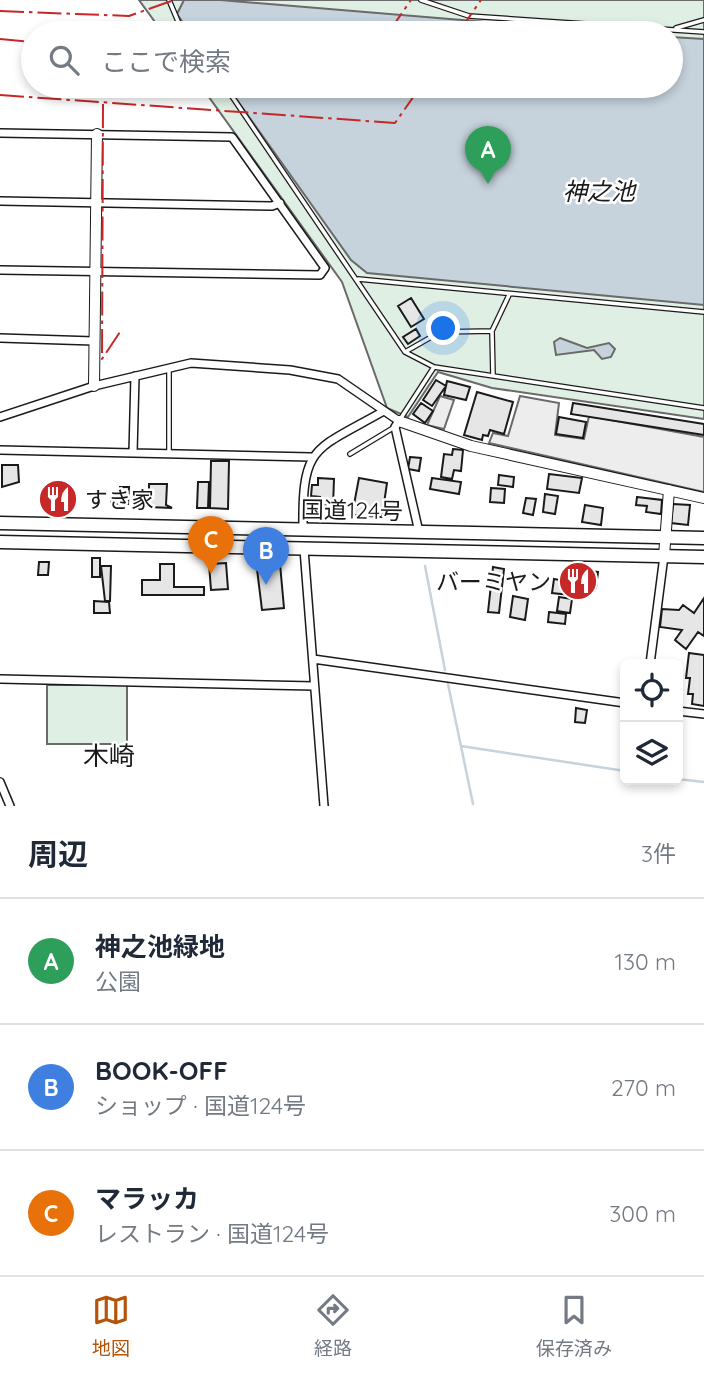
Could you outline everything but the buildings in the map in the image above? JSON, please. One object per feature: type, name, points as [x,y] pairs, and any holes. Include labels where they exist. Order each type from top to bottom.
[{"type":"highway","name":"国道124号","points":[[0,523],[704,538]]},
{"type":"highway","name":"国道124号","points":[[0,542],[704,557]]},
{"type":"street","points":[[0,133],[232,137],[325,268],[320,275],[0,270]]},
{"type":"street","points":[[94,386],[97,134]]},
{"type":"street","points":[[0,201],[272,206],[280,203]]},
{"type":"street","points":[[0,338],[94,341]]},
{"type":"street","points":[[0,417],[94,386],[191,363],[290,370],[338,380],[397,424],[471,446],[704,498]]},
{"type":"street","points":[[133,453],[135,376]]},
{"type":"street","points":[[303,530],[302,496],[311,457],[326,444],[382,412]]},
{"type":"street","points":[[397,424],[419,532]]},
{"type":"street","points":[[0,450],[311,457]]},
{"type":"street","points":[[651,659],[664,556],[669,490]]},
{"type":"street","points":[[304,549],[324,806]]},
{"type":"street","points":[[313,659],[620,702]]},
{"type":"street","points":[[0,679],[314,686]]},
{"type":"street","points":[[683,711],[704,714]]},
{"type":"street","points":[[0,782],[10,806]]},
{"type":"lane","points":[[169,0],[178,21]]},
{"type":"lane","points":[[422,0],[469,16],[541,21]]},
{"type":"lane","points":[[683,26],[704,20]]},
{"type":"lane","points":[[683,31],[704,32]]},
{"type":"lane","points":[[233,98],[405,352],[434,368],[704,408]]},
{"type":"lane","points":[[358,279],[704,312]]},
{"type":"lane","points":[[493,376],[492,331],[509,295]]},
{"type":"lane","points":[[405,352],[440,332],[492,331]]},
{"type":"lane","points":[[168,367],[171,373],[169,454]]},
{"type":"lane","points":[[350,454],[397,424],[434,368]]},
{"type":"green space","points":[[139,0],[704,0],[704,419],[492,388],[438,372],[408,417],[387,408],[342,282],[210,98],[683,98],[683,21],[154,21]]},
{"type":"green space","points":[[47,685],[127,685],[127,744],[47,744]]},
{"type":"shaded area","points":[[440,396],[454,400],[444,429],[427,425]]},
{"type":"shaded area","points":[[520,396],[559,403],[555,435],[584,439],[589,416],[704,437],[704,492],[489,443],[493,433],[508,436]]},
{"type":"water","points":[[184,0],[220,0],[473,21],[182,21],[177,14]]},
{"type":"water","name":"神之池","points":[[683,38],[704,39],[704,305],[367,273],[351,260],[236,98],[683,98]]},
{"type":"water","points":[[560,338],[587,348],[609,343],[615,349],[611,357],[602,359],[594,350],[556,355],[554,342]]},
{"type":"waterway","points":[[425,566],[445,670]]},
{"type":"waterway","points":[[448,684],[473,804]]},
{"type":"waterway","points":[[461,746],[620,770]]},
{"type":"waterway","points":[[683,780],[704,782]]},
{"type":"power","points":[[0,11],[129,16],[174,0]]},
{"type":"power","points":[[396,21],[411,0]]},
{"type":"power","points":[[466,21],[481,0]]},
{"type":"power","points":[[0,39],[21,41]]},
{"type":"power","points":[[0,95],[21,96]]},
{"type":"power","points":[[42,98],[395,123],[413,98]]},
{"type":"power","points":[[103,104],[102,359],[120,332]]},
{"type":"place","name":"神之池緑地","points":[[488,184]]},
{"type":"place","name":"すき家","points":[[58,499]]},
{"type":"place","name":"マラッカ","points":[[211,574]]},
{"type":"place","name":"バーミヤン","points":[[578,581]]},
{"type":"place","name":"BOOK-OFF","points":[[266,585]]},
{"type":"district","name":"木崎","points":[[109,755]]}]
